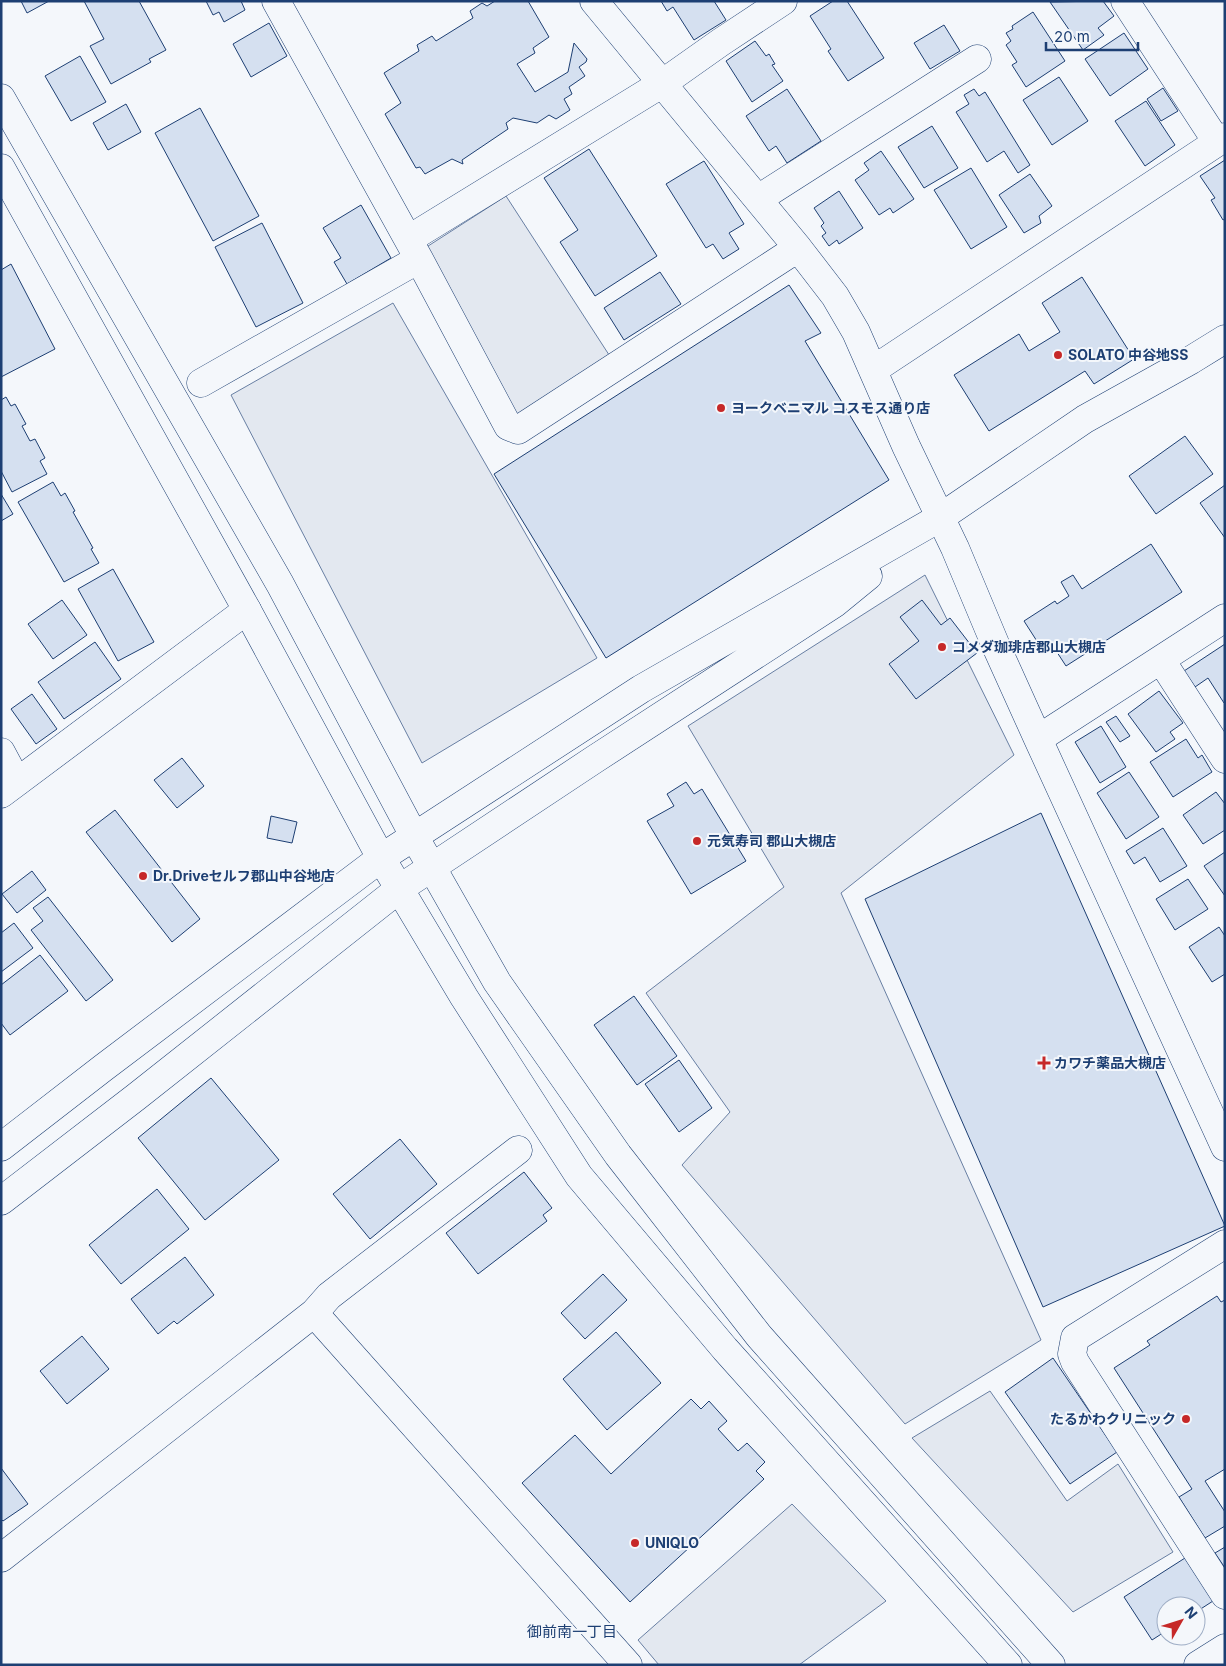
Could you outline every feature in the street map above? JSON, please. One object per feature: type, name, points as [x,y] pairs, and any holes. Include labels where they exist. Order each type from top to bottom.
[{"type":"street","points":[[276,1],[414,249],[508,426],[518,430],[798,248]]},
{"type":"street","points":[[594,1],[798,248],[835,296],[856,332],[906,446],[941,517],[1038,739],[1225,1147]]},
{"type":"street","points":[[201,383],[414,249],[783,1]]},
{"type":"street","points":[[873,370],[1221,140],[1125,1]]},
{"type":"street","points":[[758,199],[978,59]]},
{"type":"street","points":[[1,98],[280,584],[414,836],[497,982],[618,1155],[759,1336],[1051,1665]]},
{"type":"street","points":[[1,168],[247,610],[381,858],[464,997],[579,1176],[724,1349],[1008,1665]]},
{"type":"street","points":[[1,1147],[381,858],[414,836],[641,689],[941,517],[1085,419],[1225,339]]},
{"type":"street","points":[[1,1201],[400,889],[834,603],[941,517]]},
{"type":"street","points":[[1,752],[9,788],[247,610]]},
{"type":"street","points":[[1038,739],[1225,618]]},
{"type":"street","points":[[1161,660],[1225,759]]},
{"type":"street","points":[[1,1558],[314,1313],[329,1296],[518,1150]]},
{"type":"street","points":[[1225,1244],[1075,1338],[1072,1354],[1075,1362],[1225,1595]]},
{"type":"street","points":[[314,1313],[628,1665]]},
{"type":"street","points":[[1198,1665],[1225,1648]]},
{"type":"shaded area","points":[[506,196],[613,361],[515,423],[425,248]]},
{"type":"shaded area","points":[[393,303],[597,658],[422,763],[231,395]]},
{"type":"shaded area","points":[[925,575],[1014,755],[841,893],[1041,1340],[905,1424],[682,1165],[730,1112],[646,993],[784,887],[688,726]]},
{"type":"shaded area","points":[[990,1391],[1067,1501],[1118,1464],[1173,1552],[1073,1612],[912,1438]]},
{"type":"shaded area","points":[[792,1504],[886,1601],[799,1665],[659,1665],[638,1640]]},
{"type":"building","points":[[21,1],[49,1],[27,13]]},
{"type":"building","points":[[84,1],[139,1],[166,50],[149,59],[151,62],[111,84],[90,46],[104,39]]},
{"type":"building","points":[[206,1],[241,1],[245,10],[224,22],[219,12],[213,15]]},
{"type":"building","points":[[495,1],[528,1],[549,37],[533,48],[535,53],[517,64],[535,92],[568,72],[574,43],[587,59],[579,67],[585,76],[569,87],[572,94],[564,99],[570,110],[556,119],[549,115],[537,123],[513,118],[506,123],[508,129],[462,160],[463,164],[452,159],[425,174],[420,167],[416,168],[385,114],[401,103],[384,73],[419,51],[417,45],[432,36],[436,41],[473,18],[470,11],[482,3],[487,6]]},
{"type":"building","points":[[661,1],[714,1],[726,20],[694,40],[673,7],[667,11]]},
{"type":"building","points":[[833,1],[847,1],[884,58],[848,81],[828,51],[831,49],[810,16]]},
{"type":"building","points":[[1103,1],[1114,16],[1098,28],[1104,35],[1083,50],[1050,2]]},
{"type":"building","points":[[1033,12],[1065,61],[1026,87],[1012,65],[1017,62],[1006,45],[1011,41],[1006,33],[1013,29],[1012,26]]},
{"type":"building","points":[[269,23],[287,56],[251,77],[233,44]]},
{"type":"building","points":[[944,25],[960,51],[930,69],[914,43]]},
{"type":"building","points":[[1124,33],[1148,69],[1110,96],[1085,59]]},
{"type":"building","points":[[755,41],[766,56],[769,54],[775,64],[772,65],[783,81],[752,102],[726,61]]},
{"type":"building","points":[[80,56],[106,102],[71,121],[45,76]]},
{"type":"building","points":[[1059,77],[1088,121],[1052,145],[1023,100]]},
{"type":"building","points":[[1163,88],[1178,111],[1161,121],[1147,99]]},
{"type":"building","points":[[787,89],[821,141],[787,163],[776,146],[769,151],[746,116]]},
{"type":"building","points":[[974,89],[979,96],[985,92],[1030,165],[1018,173],[1004,151],[987,162],[956,112],[969,104],[964,95]]},
{"type":"building","points":[[1146,101],[1175,145],[1145,166],[1115,121]]},
{"type":"building","points":[[126,104],[141,132],[108,150],[93,123]]},
{"type":"building","points":[[200,108],[259,216],[213,241],[155,133]]},
{"type":"building","points":[[932,126],[958,168],[924,188],[898,147]]},
{"type":"building","points":[[589,149],[657,256],[595,296],[560,242],[578,230],[544,178]]},
{"type":"building","points":[[881,151],[914,199],[893,213],[890,208],[879,215],[855,180],[869,170],[864,163]]},
{"type":"building","points":[[1225,160],[1225,219],[1223,220],[1211,200],[1215,198],[1200,176]]},
{"type":"building","points":[[704,161],[744,224],[729,233],[739,249],[723,259],[713,244],[706,248],[666,184]]},
{"type":"building","points":[[971,168],[1007,227],[971,249],[934,190]]},
{"type":"building","points":[[1030,174],[1052,206],[1039,216],[1041,223],[1024,233],[999,195]]},
{"type":"building","points":[[839,191],[863,228],[839,244],[837,240],[829,246],[822,236],[826,233],[821,226],[824,223],[814,208]]},
{"type":"building","points":[[361,205],[391,258],[347,284],[334,262],[341,258],[323,228]]},
{"type":"building","points":[[262,223],[303,303],[256,327],[215,247]]},
{"type":"building","points":[[11,264],[55,349],[1,377],[1,270]]},
{"type":"building","points":[[660,272],[681,304],[624,340],[604,308]]},
{"type":"building","name":"SOLATO 中谷地SS","points":[[1082,277],[1134,359],[1094,384],[1085,371],[989,431],[954,375],[1019,334],[1029,351],[1060,332],[1042,303]]},
{"type":"building","name":"ヨークベニマル コスモス通り店","points":[[789,285],[821,333],[805,341],[889,480],[606,658],[494,474]]},
{"type":"building","points":[[6,397],[11,406],[15,404],[26,424],[22,426],[30,441],[35,439],[45,458],[40,461],[47,474],[12,492],[1,471],[1,400]]},
{"type":"building","points":[[1185,436],[1213,474],[1156,514],[1129,476]]},
{"type":"building","points":[[53,482],[61,496],[65,493],[99,563],[64,582],[18,502]]},
{"type":"building","points":[[1225,485],[1225,538],[1200,503]]},
{"type":"building","points":[[1,494],[13,514],[1,521]]},
{"type":"building","points":[[1151,544],[1182,592],[1066,666],[1051,643],[1042,649],[1024,621],[1055,601],[1057,604],[1069,596],[1061,582],[1073,575],[1082,589]]},
{"type":"building","points":[[113,569],[154,642],[118,661],[78,589]]},
{"type":"building","points":[[62,600],[87,635],[53,659],[28,624]]},
{"type":"building","name":"コメダ珈琲店郡山大槻店","points":[[922,600],[941,625],[950,618],[977,653],[916,699],[889,664],[919,641],[900,617]]},
{"type":"building","points":[[95,642],[121,679],[64,719],[38,682]]},
{"type":"building","points":[[1225,644],[1224,703],[1208,678],[1195,687],[1184,671]]},
{"type":"building","points":[[1159,691],[1183,723],[1170,732],[1175,739],[1156,752],[1128,714]]},
{"type":"building","points":[[32,694],[57,729],[36,744],[11,709]]},
{"type":"building","points":[[1116,716],[1130,736],[1120,742],[1106,722]]},
{"type":"building","points":[[1101,726],[1126,767],[1100,783],[1075,742]]},
{"type":"building","points":[[1186,739],[1198,758],[1202,755],[1212,772],[1173,797],[1150,762]]},
{"type":"building","points":[[182,758],[204,786],[177,808],[154,780]]},
{"type":"building","points":[[1129,772],[1159,817],[1126,839],[1097,793]]},
{"type":"building","name":"元気寿司 郡山大槻店","points":[[686,782],[694,794],[702,789],[746,861],[691,894],[647,821],[674,806],[667,794]]},
{"type":"building","points":[[1216,792],[1225,804],[1225,830],[1203,844],[1183,815]]},
{"type":"building","name":"Dr.Driveセルフ郡山中谷地店","points":[[115,810],[200,919],[172,942],[86,832]]},
{"type":"building","name":"カワチ薬品大槻店","points":[[1041,813],[1225,1226],[1043,1307],[865,899]]},
{"type":"building","name":"Dr.Driveセルフ郡山中谷地店","points":[[271,816],[297,822],[292,843],[267,838]]},
{"type":"building","points":[[1163,828],[1187,866],[1160,882],[1145,857],[1134,864],[1126,851]]},
{"type":"building","points":[[1225,852],[1225,896],[1204,866]]},
{"type":"building","points":[[32,871],[46,890],[17,913],[2,894]]},
{"type":"building","points":[[1188,879],[1208,909],[1175,930],[1156,899]]},
{"type":"building","points":[[48,897],[113,980],[86,1001],[31,930],[43,921],[33,908]]},
{"type":"building","points":[[14,923],[33,948],[1,972],[1,933]]},
{"type":"building","points":[[1219,927],[1225,936],[1225,974],[1212,982],[1189,947]]},
{"type":"building","points":[[40,955],[68,991],[10,1035],[1,1023],[1,985]]},
{"type":"building","points":[[634,996],[677,1056],[637,1085],[594,1025]]},
{"type":"building","points":[[679,1060],[712,1108],[679,1132],[645,1084]]},
{"type":"building","points":[[211,1078],[279,1160],[205,1220],[138,1138]]},
{"type":"building","points":[[400,1139],[437,1184],[370,1239],[333,1194]]},
{"type":"building","points":[[524,1172],[552,1208],[543,1215],[547,1221],[478,1274],[446,1233]]},
{"type":"building","points":[[157,1189],[189,1229],[121,1284],[89,1245]]},
{"type":"building","points":[[185,1257],[214,1295],[177,1324],[174,1321],[158,1334],[131,1299]]},
{"type":"building","points":[[603,1274],[627,1300],[585,1339],[561,1313]]},
{"type":"building","name":"たるかわクリニック","points":[[1217,1296],[1221,1302],[1225,1300],[1225,1469],[1205,1481],[1225,1512],[1225,1526],[1205,1538],[1179,1497],[1192,1489],[1114,1368],[1150,1345],[1147,1341]]},
{"type":"building","points":[[616,1332],[661,1383],[607,1430],[563,1379]]},
{"type":"building","points":[[82,1336],[109,1369],[67,1404],[40,1371]]},
{"type":"building","points":[[1053,1358],[1117,1452],[1070,1484],[1005,1392]]},
{"type":"building","name":"UNIQLO","points":[[691,1399],[701,1409],[709,1401],[727,1421],[718,1429],[738,1451],[747,1443],[765,1462],[756,1471],[764,1479],[630,1602],[522,1483],[575,1435],[611,1474]]},
{"type":"building","points":[[1,1468],[28,1504],[3,1521],[1,1519]]},
{"type":"building","points":[[1225,1547],[1225,1568],[1215,1553]]},
{"type":"building","points":[[1185,1558],[1213,1601],[1206,1606],[1206,1596],[1156,1596],[1156,1637],[1152,1640],[1124,1597]]},
{"type":"place","name":"SOLATO 中谷地SS","points":[[1058,355]]},
{"type":"place","name":"ヨークベニマル コスモス通り店","points":[[721,408]]},
{"type":"place","name":"コメダ珈琲店郡山大槻店","points":[[942,647]]},
{"type":"place","name":"元気寿司 郡山大槻店","points":[[697,841]]},
{"type":"place","name":"Dr.Driveセルフ郡山中谷地店","points":[[143,876]]},
{"type":"place","name":"カワチ薬品大槻店","points":[[1044,1063]]},
{"type":"place","name":"たるかわクリニック","points":[[1186,1419]]},
{"type":"place","name":"UNIQLO","points":[[635,1543]]},
{"type":"district","name":"御前南一丁目","points":[[572,1632]]}]
